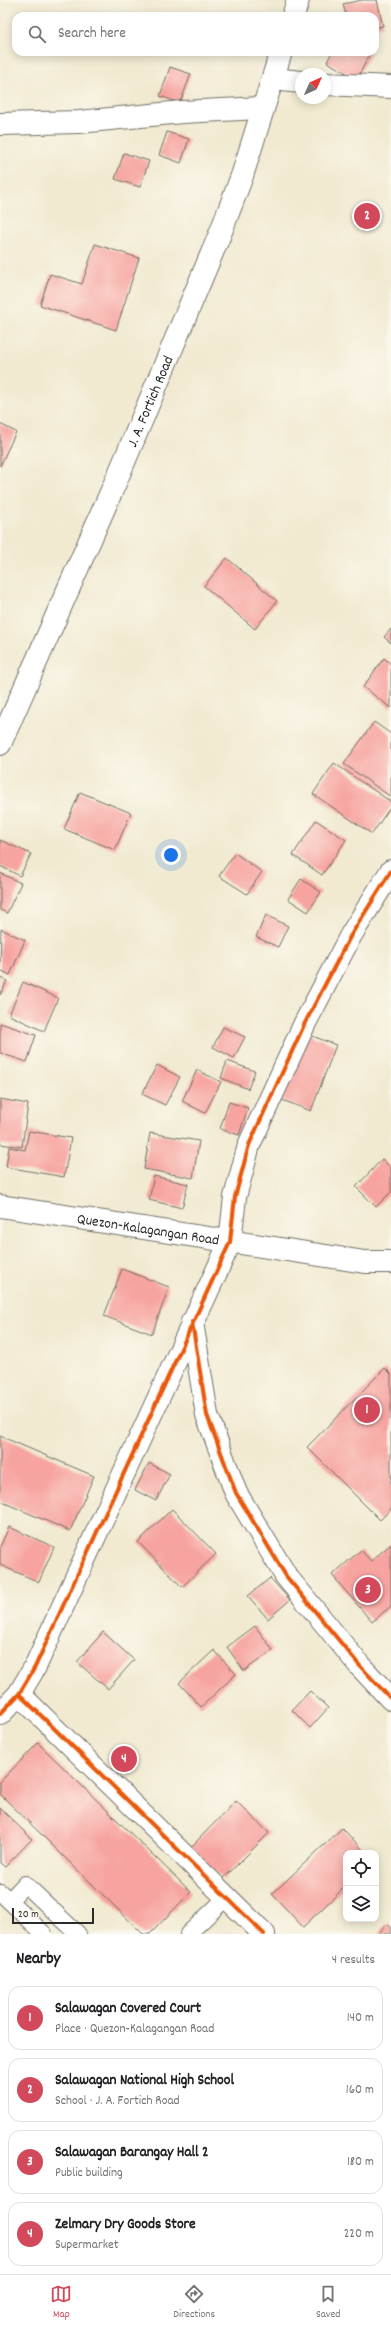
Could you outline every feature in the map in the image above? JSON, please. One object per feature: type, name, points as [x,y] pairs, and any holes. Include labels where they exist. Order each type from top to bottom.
[{"type":"main road","points":[[294,12],[298,0]]},
{"type":"main road","name":"J. A. Fortich Road","points":[[0,744],[116,481],[217,241],[242,176],[280,56]]},
{"type":"main road","points":[[273,79],[295,81]]},
{"type":"main road","points":[[331,84],[391,87]]},
{"type":"main road","points":[[0,124],[79,122],[182,112],[263,108]]},
{"type":"main road","points":[[0,1714],[19,1694],[35,1667],[230,1242],[235,1197],[249,1145],[308,1016],[351,935],[391,871]]},
{"type":"main road","name":"Quezon-Kalagangan Road","points":[[0,1206],[365,1262],[391,1262]]},
{"type":"main road","points":[[192,1322],[207,1415],[236,1493],[286,1576],[360,1666],[391,1699]]},
{"type":"main road","points":[[19,1694],[264,1934]]},
{"type":"lane","points":[[44,1934],[5,1896],[26,1884],[78,1934]]},
{"type":"lane","points":[[188,1934],[227,1897]]},
{"type":"building","points":[[362,0],[377,0],[383,26],[379,27],[379,12],[345,12],[343,4]]},
{"type":"building","points":[[330,56],[369,56],[357,79],[327,62]]},
{"type":"building","points":[[170,67],[191,74],[180,103],[160,96]]},
{"type":"building","points":[[167,132],[189,139],[181,163],[159,155]]},
{"type":"building","points":[[124,153],[149,161],[140,187],[115,179]]},
{"type":"building","points":[[95,244],[139,258],[116,330],[40,305],[50,274],[82,284]]},
{"type":"building","points":[[0,424],[16,432],[0,466]]},
{"type":"building","points":[[227,558],[277,601],[255,629],[204,586]]},
{"type":"building","points":[[391,629],[391,643],[384,637]]},
{"type":"building","points":[[384,658],[391,664],[391,708],[363,687]]},
{"type":"building","points":[[374,722],[391,734],[391,797],[344,764]]},
{"type":"building","points":[[334,763],[391,802],[391,806],[372,834],[313,794]]},
{"type":"building","points":[[80,792],[131,813],[115,850],[64,829]]},
{"type":"building","points":[[316,820],[346,840],[322,875],[293,855]]},
{"type":"building","points":[[0,840],[31,854],[20,876],[0,866]]},
{"type":"building","points":[[235,853],[262,872],[247,894],[219,876]]},
{"type":"building","points":[[0,873],[21,883],[7,913],[0,910]]},
{"type":"building","points":[[301,879],[321,892],[308,912],[288,899]]},
{"type":"building","points":[[266,915],[288,926],[278,947],[256,937]]},
{"type":"building","points":[[1,929],[25,940],[10,975],[0,970]]},
{"type":"building","points":[[0,977],[7,981],[0,995]]},
{"type":"building","points":[[23,982],[58,998],[44,1031],[9,1015]]},
{"type":"building","points":[[0,1023],[36,1035],[27,1062],[0,1053]]},
{"type":"building","points":[[223,1027],[245,1037],[234,1058],[213,1047]]},
{"type":"building","points":[[307,1034],[336,1045],[311,1111],[282,1100]]},
{"type":"building","points":[[227,1061],[255,1071],[248,1089],[221,1078]]},
{"type":"building","points":[[157,1065],[180,1077],[165,1105],[142,1094]]},
{"type":"building","points":[[197,1070],[221,1082],[205,1113],[182,1101]]},
{"type":"building","points":[[0,1099],[28,1104],[22,1147],[0,1144]]},
{"type":"building","points":[[229,1102],[248,1108],[239,1135],[220,1129]]},
{"type":"building","points":[[29,1131],[71,1138],[64,1177],[6,1167],[9,1147],[25,1150]]},
{"type":"building","points":[[150,1133],[199,1141],[193,1178],[144,1169]]},
{"type":"building","points":[[382,1159],[391,1168],[391,1192],[376,1207],[356,1187]]},
{"type":"building","points":[[154,1176],[188,1184],[182,1208],[149,1200]]},
{"type":"building","points":[[122,1269],[169,1287],[152,1334],[104,1316]]},
{"type":"building","points":[[385,1368],[391,1374],[391,1509],[380,1520],[307,1447]]},
{"type":"building","points":[[0,1436],[94,1476],[70,1531],[0,1501]]},
{"type":"building","points":[[149,1463],[170,1474],[156,1501],[135,1490]]},
{"type":"building","points":[[172,1509],[216,1554],[182,1587],[138,1542]]},
{"type":"building","points":[[9,1527],[54,1547],[39,1582],[0,1565],[0,1547]]},
{"type":"building","points":[[391,1544],[391,1606],[372,1622],[332,1575],[361,1550],[371,1561]]},
{"type":"building","points":[[270,1578],[290,1600],[268,1619],[248,1596]]},
{"type":"building","points":[[255,1626],[273,1650],[244,1671],[227,1647]]},
{"type":"building","points":[[103,1632],[134,1660],[108,1689],[77,1662]]},
{"type":"building","points":[[214,1650],[236,1674],[201,1707],[179,1683]]},
{"type":"building","points":[[310,1691],[328,1708],[310,1728],[292,1710]]},
{"type":"building","points":[[38,1743],[191,1892],[150,1934],[143,1934],[0,1794],[0,1782]]},
{"type":"building","points":[[236,1801],[269,1833],[223,1879],[191,1847]]},
{"type":"building","points":[[0,1808],[32,1839],[5,1867],[0,1863]]},
{"type":"building","points":[[342,1828],[363,1850],[343,1850],[343,1889],[303,1927],[272,1894]]},
{"type":"building","points":[[387,1924],[391,1927],[391,1934],[378,1934]]},
{"type":"cycle path","points":[[0,1714],[19,1694],[35,1667],[230,1242],[235,1197],[249,1145],[305,1023],[351,935],[391,871]]},
{"type":"cycle path","points":[[192,1322],[207,1415],[236,1493],[286,1576],[360,1666],[391,1699]]},
{"type":"cycle path","points":[[19,1694],[264,1934]]},
{"type":"place","name":"Salawagan National High School","points":[[367,216]]},
{"type":"place","name":"Salawagan Covered Court","points":[[367,1410]]},
{"type":"place","name":"Salawagan Barangay Hall 2","points":[[368,1590]]},
{"type":"place","name":"Zelmary Dry Goods Store","points":[[124,1759]]}]
